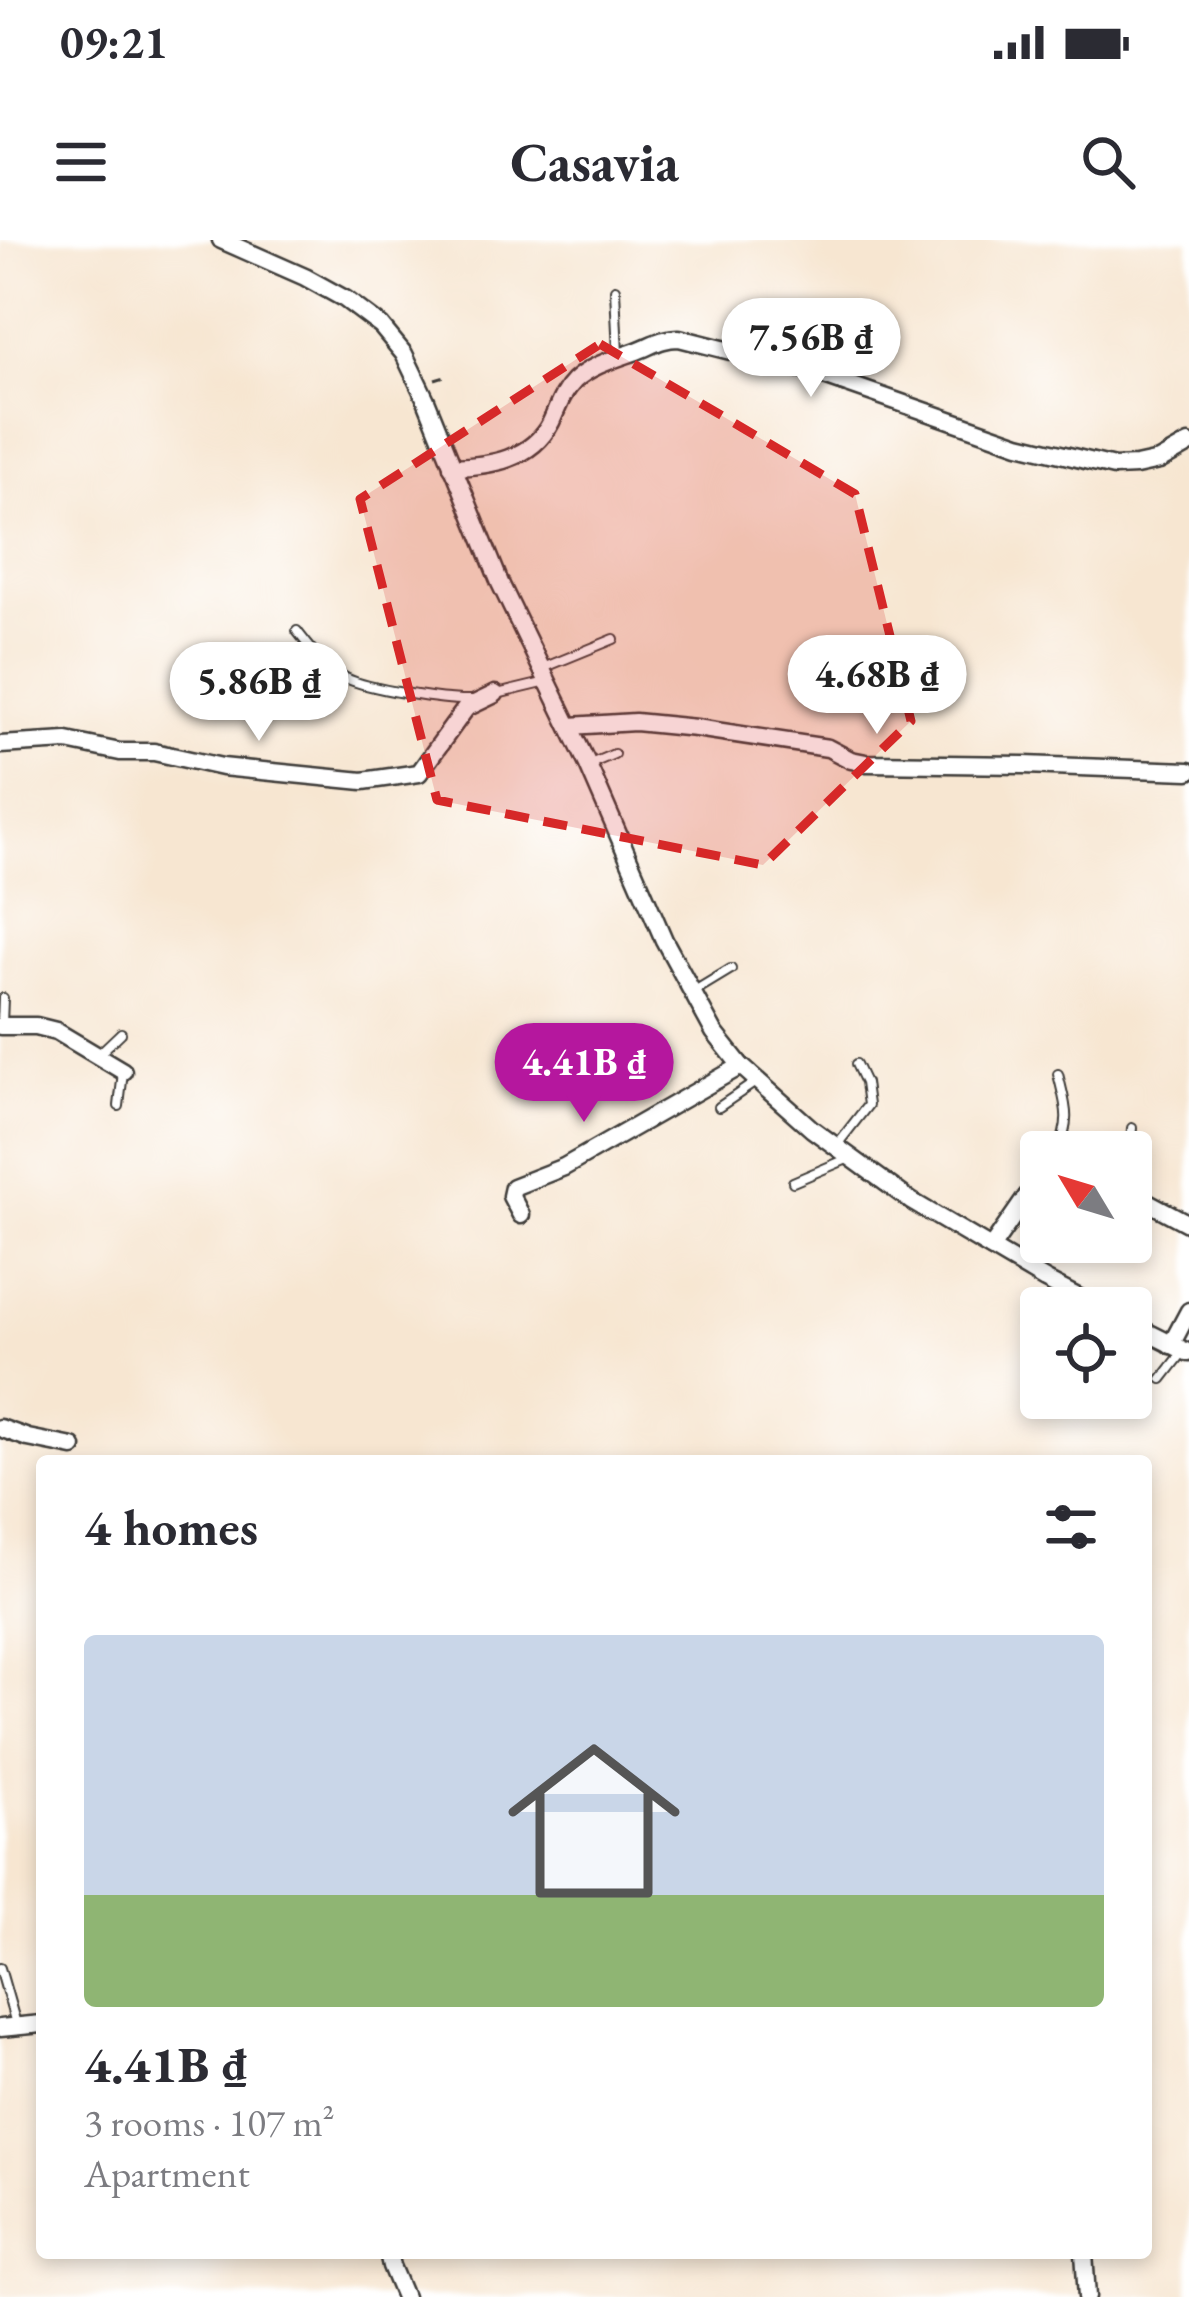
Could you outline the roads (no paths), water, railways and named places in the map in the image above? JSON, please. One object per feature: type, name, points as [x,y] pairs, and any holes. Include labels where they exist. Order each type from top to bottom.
[{"type":"street","points":[[221,240],[305,277],[362,310],[404,354],[500,583],[588,764],[664,940],[714,1032],[740,1066],[843,1152],[911,1201],[1062,1287]]},
{"type":"street","points":[[452,466],[491,464],[522,452],[540,440],[575,379],[663,338],[810,371],[1001,438],[1114,467],[1159,460],[1189,444]]},
{"type":"street","points":[[0,745],[67,741],[222,767],[363,781],[419,773],[466,708],[495,694]]},
{"type":"street","points":[[570,726],[635,722],[696,728],[828,748],[866,763],[1189,771]]},
{"type":"street","points":[[1,1026],[56,1031],[123,1071]]},
{"type":"street","points":[[521,1216],[511,1196],[513,1187],[564,1167],[740,1066]]},
{"type":"street","points":[[1152,1204],[1189,1224]]},
{"type":"street","points":[[991,1248],[1020,1206]]},
{"type":"street","points":[[1152,1335],[1181,1350],[1189,1311]]},
{"type":"street","points":[[0,1428],[73,1447]]},
{"type":"street","points":[[389,2259],[404,2297]]},
{"type":"street","points":[[1084,2259],[1087,2297]]},
{"type":"lane","points":[[615,289],[618,358]]},
{"type":"lane","points":[[297,631],[318,658],[350,681],[467,701],[546,675],[614,639]]},
{"type":"lane","points":[[588,764],[614,754]]},
{"type":"lane","points":[[692,992],[731,969]]},
{"type":"lane","points":[[1,1026],[3,998]]},
{"type":"lane","points":[[97,1056],[121,1034]]},
{"type":"lane","points":[[793,1182],[843,1152],[868,1105],[856,1064]]},
{"type":"lane","points":[[119,1106],[123,1071]]},
{"type":"lane","points":[[1058,1074],[1067,1131]]},
{"type":"lane","points":[[718,1107],[757,1081]]},
{"type":"lane","points":[[1162,1379],[1181,1350]]},
{"type":"lane","points":[[0,1968],[8,2028]]}]
